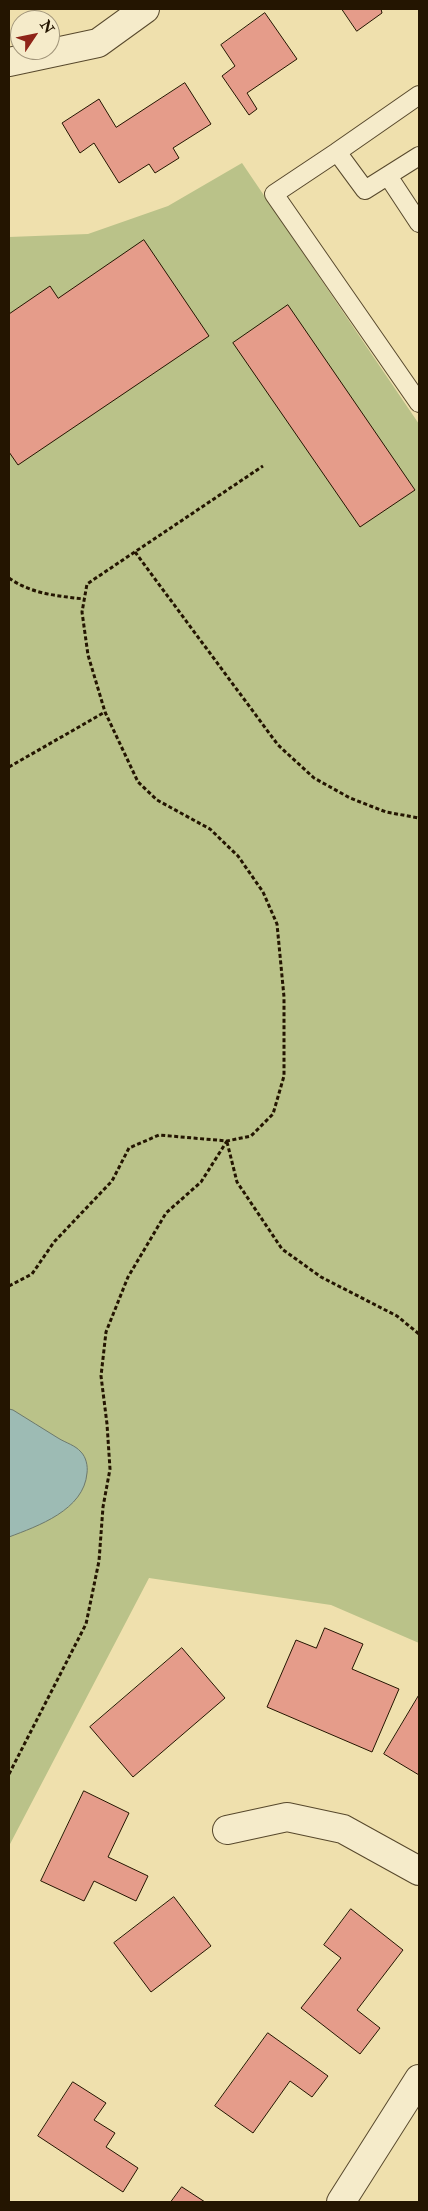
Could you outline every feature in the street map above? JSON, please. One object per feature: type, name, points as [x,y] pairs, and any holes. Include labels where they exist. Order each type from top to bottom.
[{"type":"street","points":[[9,62],[98,42],[145,9]]},
{"type":"street","points":[[227,1830],[286,1817],[343,1830],[419,1871]]},
{"type":"street","points":[[341,2202],[419,2079]]},
{"type":"lane","points":[[419,95],[274,194],[419,403]]},
{"type":"lane","points":[[337,152],[366,190],[419,156]]},
{"type":"lane","points":[[388,176],[416,212]]},
{"type":"path","points":[[9,1286],[32,1274],[54,1242],[112,1181],[129,1148],[159,1135],[227,1141],[251,1136],[273,1114],[284,1076],[284,997],[277,924],[263,892],[238,856],[210,829],[157,800],[138,782],[105,712],[88,654],[82,612],[87,584],[263,466]]},
{"type":"path","points":[[135,552],[278,744],[314,778],[350,798],[386,812],[419,818]]},
{"type":"path","points":[[9,578],[15,583],[46,595],[84,599]]},
{"type":"path","points":[[9,767],[105,712]]},
{"type":"path","points":[[227,1141],[237,1182],[282,1249],[321,1277],[397,1316],[419,1334]]},
{"type":"path","points":[[9,1774],[86,1624],[88,1615],[99,1561],[103,1507],[110,1469],[108,1424],[101,1376],[106,1332],[128,1277],[166,1213],[201,1182],[227,1141]]},
{"type":"green space","points":[[242,163],[419,424],[419,1643],[331,1605],[149,1578],[9,1846],[9,237],[88,234],[168,206]]},
{"type":"water","points":[[9,1409],[79,1450],[85,1459],[87,1470],[84,1486],[78,1497],[69,1507],[46,1522],[9,1537]]},
{"type":"building","points":[[342,9],[381,9],[382,13],[357,31]]},
{"type":"building","points":[[265,13],[297,59],[247,93],[257,109],[249,115],[222,76],[235,66],[221,45]]},
{"type":"building","points":[[185,83],[211,124],[173,148],[179,158],[155,173],[149,164],[119,183],[94,143],[80,153],[62,123],[99,99],[116,127]]},
{"type":"building","points":[[144,240],[209,336],[18,465],[9,452],[9,314],[50,286],[58,298]]},
{"type":"building","points":[[288,305],[415,490],[360,527],[233,343]]},
{"type":"building","points":[[325,1628],[363,1644],[352,1669],[399,1689],[372,1752],[267,1707],[296,1640],[316,1648]]},
{"type":"building","points":[[182,1648],[225,1698],[133,1777],[90,1727]]},
{"type":"building","points":[[419,1695],[419,1775],[384,1754]]},
{"type":"building","points":[[84,1791],[129,1813],[108,1857],[148,1876],[136,1901],[94,1881],[84,1901],[41,1881]]},
{"type":"building","points":[[174,1897],[211,1946],[151,1992],[114,1943]]},
{"type":"building","points":[[351,1909],[403,1950],[357,2010],[380,2028],[360,2054],[301,2008],[341,1958],[324,1945]]},
{"type":"building","points":[[268,2033],[328,2076],[312,2097],[290,2081],[253,2133],[215,2106]]},
{"type":"building","points":[[73,2082],[106,2103],[94,2120],[115,2133],[106,2147],[138,2168],[123,2192],[38,2136]]},
{"type":"building","points":[[182,2187],[205,2202],[171,2202]]}]
